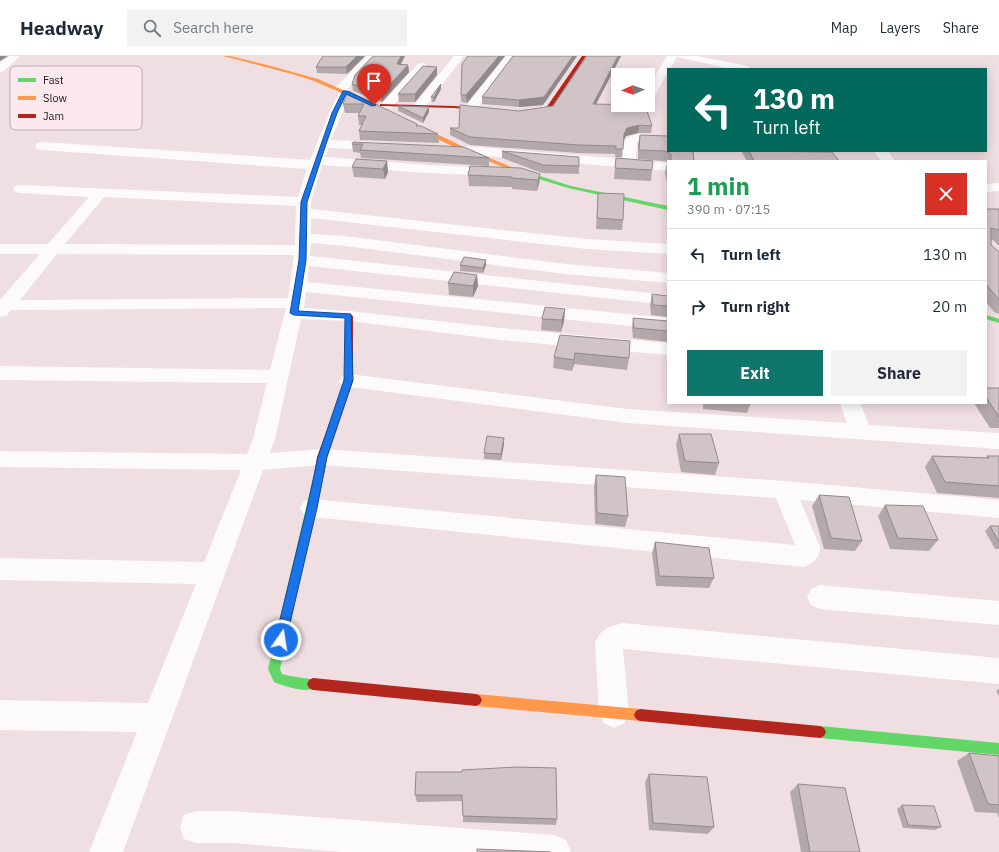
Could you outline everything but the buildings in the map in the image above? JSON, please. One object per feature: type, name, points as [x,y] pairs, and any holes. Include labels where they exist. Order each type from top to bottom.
[{"type":"street","points":[[0,69],[15,56]]},
{"type":"street","points":[[225,56],[300,75],[342,91],[523,173],[583,189],[667,208]]},
{"type":"street","points":[[106,852],[264,439],[296,301],[303,249],[304,208],[319,156],[342,91],[373,56]]},
{"type":"street","points":[[420,106],[459,56]]},
{"type":"street","points":[[470,109],[512,56]]},
{"type":"street","points":[[512,112],[519,113],[548,109],[584,56]]},
{"type":"street","points":[[655,85],[672,56]]},
{"type":"street","points":[[681,56],[741,68]]},
{"type":"street","points":[[386,105],[422,66]]},
{"type":"street","points":[[374,105],[420,106],[498,111]]},
{"type":"street","points":[[629,163],[631,140],[637,138],[667,140]]},
{"type":"street","points":[[42,146],[319,156],[427,169],[523,173]]},
{"type":"street","points":[[319,156],[392,147]]},
{"type":"street","points":[[431,148],[667,167]]},
{"type":"street","points":[[987,188],[999,187]]},
{"type":"street","points":[[20,189],[101,192],[304,208],[587,244],[667,249]]},
{"type":"street","points":[[2,307],[101,192]]},
{"type":"street","points":[[303,249],[345,241],[551,268],[667,278]]},
{"type":"street","points":[[0,249],[303,249],[667,300]]},
{"type":"street","points":[[2,307],[296,301],[667,324]]},
{"type":"street","points":[[296,301],[349,316],[501,334],[667,349]]},
{"type":"street","points":[[349,316],[349,380],[322,457],[312,508],[274,669],[278,678],[290,682],[999,749]]},
{"type":"street","points":[[987,317],[999,321]]},
{"type":"street","points":[[0,373],[278,377]]},
{"type":"street","points":[[349,380],[627,416],[999,441]]},
{"type":"street","points":[[850,404],[861,431]]},
{"type":"street","points":[[0,459],[256,462],[322,457],[784,490],[999,509]]},
{"type":"street","points":[[312,508],[804,556],[808,551],[808,548],[784,490]]},
{"type":"street","points":[[0,570],[213,573]]},
{"type":"street","points":[[820,597],[999,613]]},
{"type":"street","points":[[614,713],[609,643],[614,638],[624,636],[999,671]]},
{"type":"street","points":[[0,715],[157,718]]},
{"type":"street","points":[[196,827],[234,827],[554,852]]},
{"type":"traffic: fast","points":[[515,170],[570,187],[667,208]]},
{"type":"traffic: fast","points":[[987,317],[999,321]]},
{"type":"traffic: fast","points":[[313,684],[290,682],[278,678],[274,669],[319,474]]},
{"type":"traffic: fast","points":[[820,732],[999,749]]},
{"type":"traffic: slow","points":[[225,56],[316,80],[341,90],[464,149],[515,170]]},
{"type":"traffic: slow","points":[[476,700],[640,715]]},
{"type":"traffic: jam","points":[[522,112],[548,109],[584,56]]},
{"type":"traffic: jam","points":[[382,105],[454,107],[489,110]]},
{"type":"traffic: jam","points":[[319,474],[322,457],[349,381],[349,316]]},
{"type":"traffic: jam","points":[[313,684],[476,700]]},
{"type":"traffic: jam","points":[[640,715],[820,732]]},
{"type":"route","points":[[281,640],[312,508],[322,457],[349,380],[350,366],[348,354],[349,316],[294,313],[302,260],[304,202],[317,160],[339,103],[345,92],[374,105]]}]
